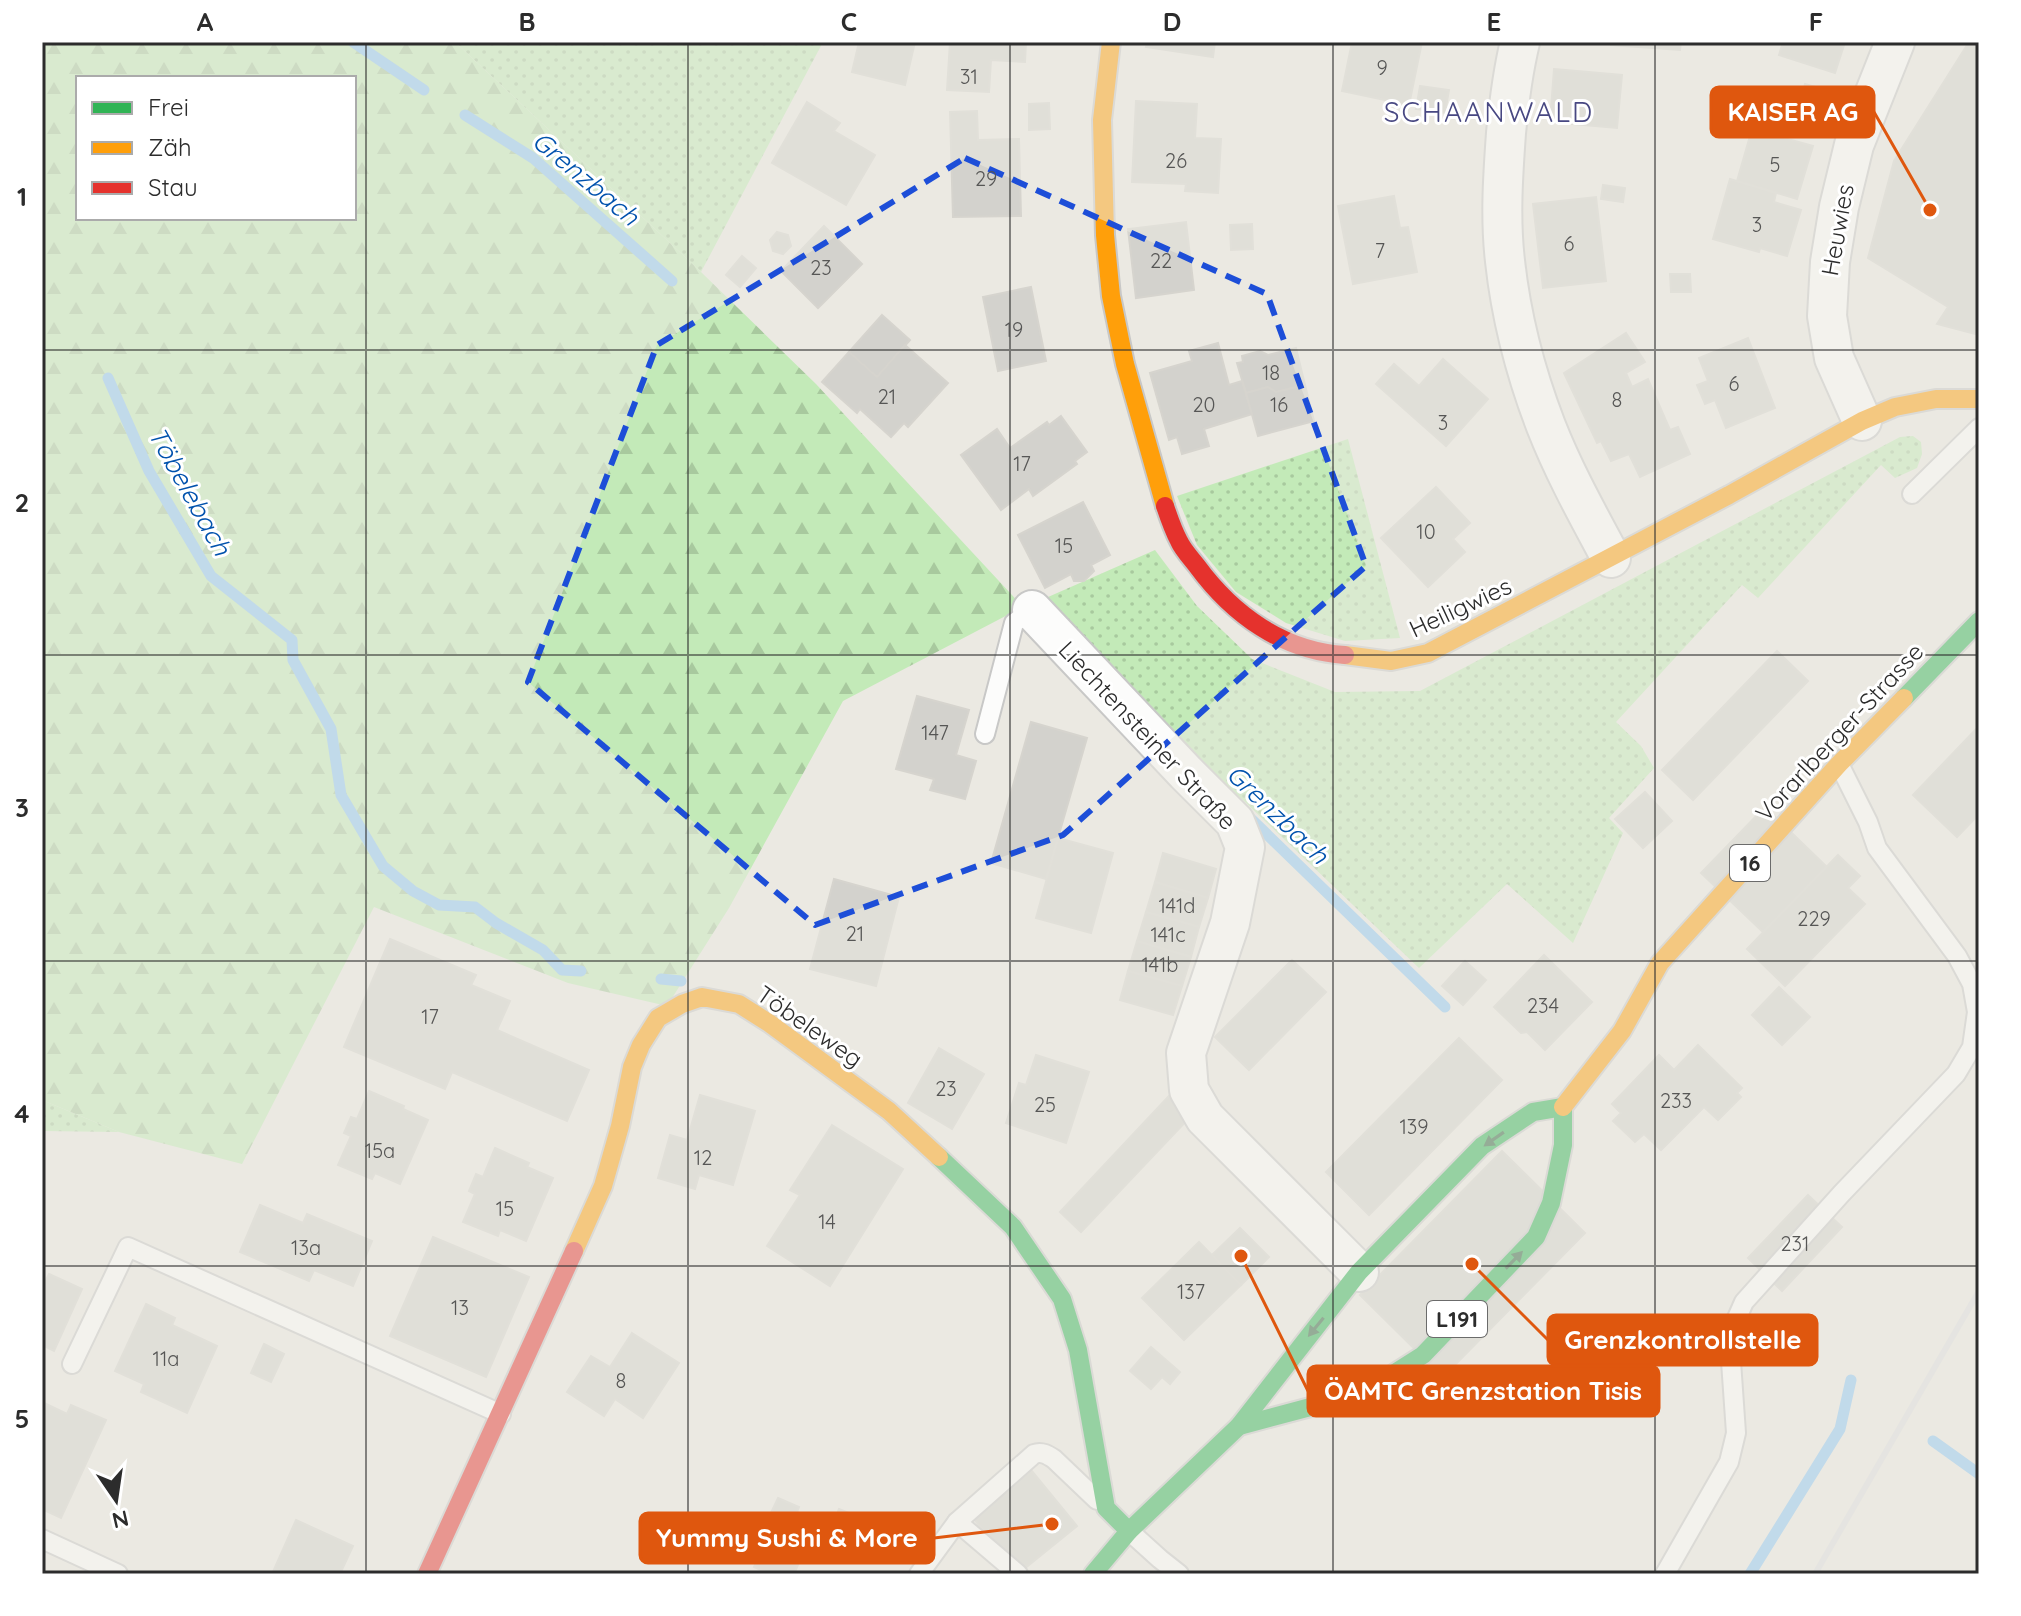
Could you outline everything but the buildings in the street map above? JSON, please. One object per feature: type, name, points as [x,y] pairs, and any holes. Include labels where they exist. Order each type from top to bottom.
[{"type":"street","name":"Heiligwies","points":[[1111,42],[1102,120],[1105,235],[1114,309],[1125,364],[1164,504],[1179,542],[1226,601],[1250,621],[1287,642],[1323,654],[1391,661],[1428,653],[1611,558],[1862,421],[1909,404],[1936,399],[1979,399]]},
{"type":"street","points":[[1520,42],[1503,166],[1505,260],[1513,310],[1525,361],[1546,425],[1569,479],[1611,558]]},
{"type":"street","name":"Heuwies","points":[[1862,421],[1834,358],[1827,316],[1830,262],[1854,145],[1895,42]]},
{"type":"street","name":"Liechtensteiner Straße","points":[[1032,610],[1235,822],[1245,847],[1230,923],[1186,1053],[1189,1090],[1205,1118],[1359,1272]]},
{"type":"street","name":"Vorarlberger-Strasse","points":[[1563,1107],[1622,1031],[1660,963],[1839,764],[1979,621]]},
{"type":"street","name":"Töbeleweg","points":[[427,1574],[603,1186],[632,1067],[641,1045],[658,1018],[702,997],[739,1004],[889,1111],[1013,1227],[1062,1299],[1078,1350],[1106,1508]]},
{"type":"street","name":"L191","points":[[1093,1574],[1129,1531],[1239,1426],[1359,1272],[1482,1146],[1533,1112],[1563,1107],[1563,1145],[1551,1203],[1536,1237],[1423,1355],[1382,1381],[1333,1401],[1239,1426]]},
{"type":"street","points":[[1106,1508],[1129,1531]]},
{"type":"lane","points":[[1912,494],[1979,428]]},
{"type":"lane","points":[[985,734],[1014,623],[1032,610]]},
{"type":"lane","points":[[1665,1574],[1729,1462],[1736,1433],[1730,1347],[1733,1327],[1744,1302],[1842,1193],[1956,1074],[1972,1047],[1977,1012],[1972,984],[1957,956],[1877,848],[1868,822],[1839,764]]},
{"type":"lane","points":[[72,1364],[128,1247],[501,1414]]},
{"type":"lane","points":[[919,1574],[957,1522],[1028,1457],[1038,1452],[1054,1459],[1106,1508]]},
{"type":"lane","points":[[957,1522],[1018,1574]]},
{"type":"lane","points":[[1129,1531],[1179,1574]]},
{"type":"lane","points":[[42,1539],[118,1574]]},
{"type":"highlighted area","points":[[965,158],[1267,294],[1366,566],[1063,835],[815,925],[528,682],[657,345]]},
{"type":"green space","points":[[42,42],[455,42],[816,384],[1023,607],[843,701],[729,908],[667,1006],[568,983],[374,907],[242,1164],[119,1132],[42,1100]]},
{"type":"green space","points":[[455,42],[823,42],[701,272]]},
{"type":"green space","points":[[1913,436],[1921,442],[1922,454],[1917,468],[1895,478],[1881,465],[1758,598],[1742,585],[1616,722],[1641,746],[1654,768],[1609,818],[1623,833],[1573,943],[1507,884],[1419,968],[1244,801],[1023,608],[1155,550],[1197,606],[1252,659],[1335,692],[1420,691],[1900,437]]},
{"type":"green space","points":[[1348,439],[1400,638],[1345,641],[1286,623],[1236,592],[1197,545],[1177,496]]},
{"type":"green space","points":[[42,1100],[119,1132],[42,1131]]},
{"type":"waterway","name":"Grenzbach","points":[[353,42],[424,90]]},
{"type":"waterway","name":"Grenzbach","points":[[465,115],[533,158],[672,281]]},
{"type":"waterway","name":"Töbelebach","points":[[108,378],[149,471],[211,576],[292,640],[293,660],[331,729],[341,795],[383,866],[413,891],[439,905],[475,907],[543,950],[562,970],[581,971]]},
{"type":"waterway","name":"Grenzbach","points":[[1247,815],[1445,1007]]},
{"type":"waterway","name":"Töbelebach","points":[[661,979],[681,981]]},
{"type":"waterway","name":"Töbelebach","points":[[1750,1574],[1840,1429],[1851,1380]]},
{"type":"waterway","name":"Grenzbach","points":[[1933,1441],[1979,1474]]},
{"type":"railway","points":[[1815,1574],[1979,1291]]},
{"type":"traffic: fast","points":[[1904,698],[1979,621]]},
{"type":"traffic: fast","points":[[1239,1426],[1333,1401],[1382,1381],[1423,1355],[1536,1237],[1551,1203],[1563,1145],[1563,1107]]},
{"type":"traffic: fast","points":[[1093,1574],[1129,1531],[1239,1426],[1359,1272],[1482,1146],[1533,1112],[1563,1107]]},
{"type":"traffic: fast","points":[[939,1157],[1013,1227],[1062,1299],[1078,1350],[1106,1508],[1129,1531]]},
{"type":"traffic: slow","points":[[1111,42],[1102,120],[1105,235],[1111,296],[1125,364],[1165,506]]},
{"type":"traffic: slow","points":[[1345,655],[1391,661],[1428,653],[1729,495],[1862,421],[1895,407],[1936,399],[1979,399]]},
{"type":"traffic: slow","points":[[1563,1107],[1622,1031],[1660,963],[1839,764],[1904,698]]},
{"type":"traffic: slow","points":[[574,1251],[603,1186],[632,1067],[641,1045],[658,1018],[702,997],[739,1004],[769,1023],[889,1111],[939,1157]]},
{"type":"traffic: jam","points":[[1165,506],[1185,551],[1211,584],[1243,615],[1280,638],[1322,652],[1345,655]]},
{"type":"traffic: jam","points":[[427,1574],[574,1251]]},
{"type":"place","name":"KAISER AG","points":[[1930,210]]},
{"type":"place","name":"ÖAMTC Grenzstation Tisis","points":[[1241,1256]]},
{"type":"place","name":"Grenzkontrollstelle","points":[[1472,1264]]},
{"type":"place","name":"Yummy Sushi & More","points":[[1052,1524]]},
{"type":"district","name":"SCHAANWALD","points":[[1489,111]]}]
